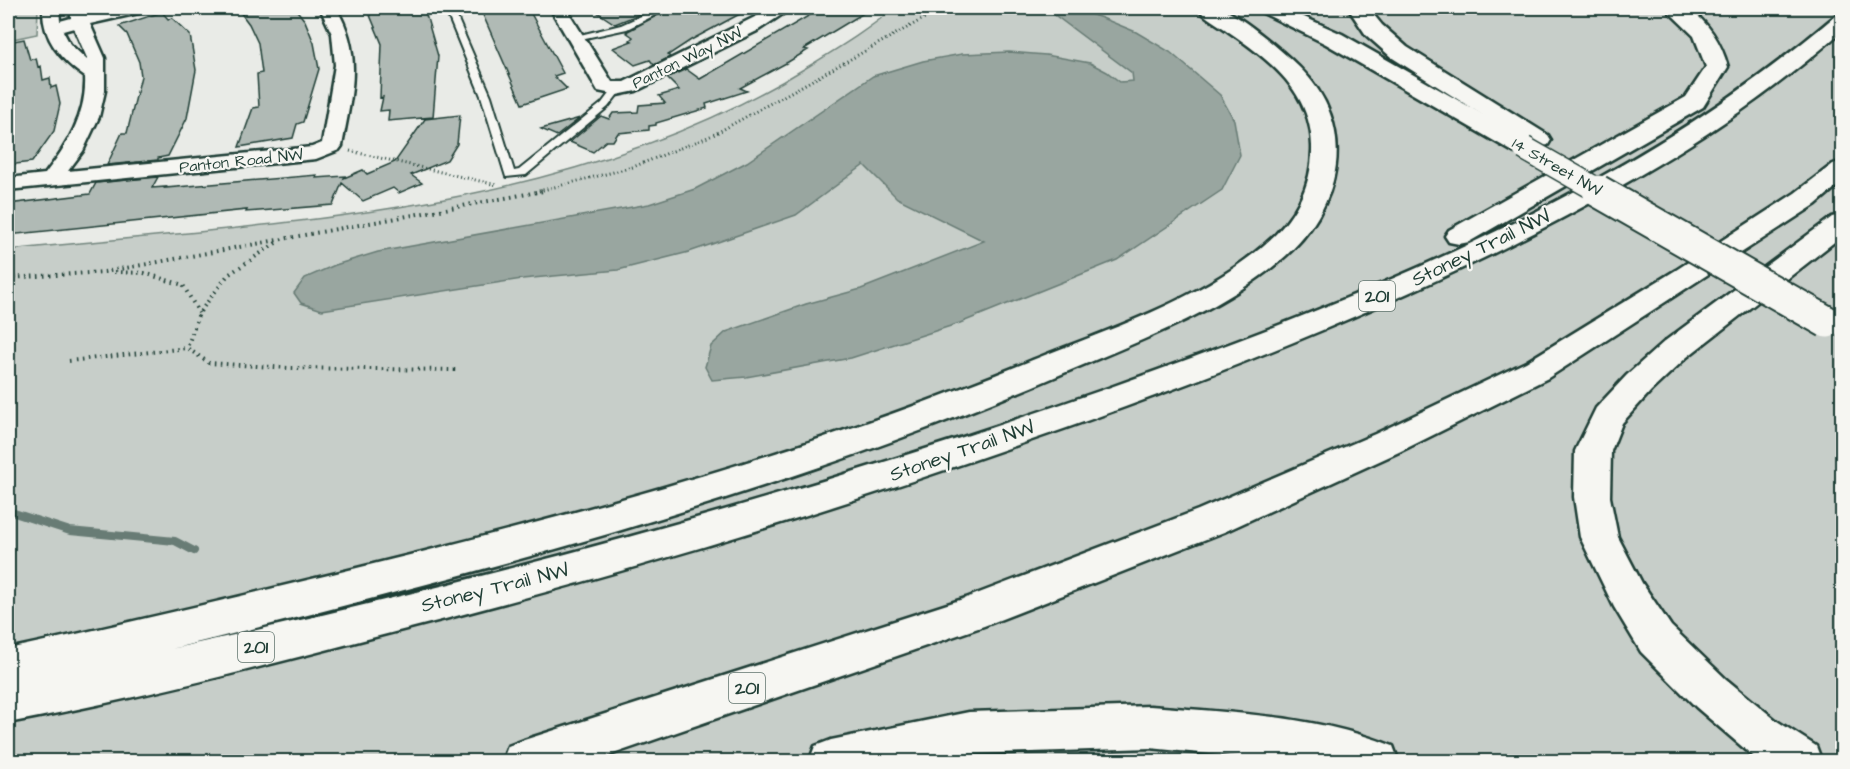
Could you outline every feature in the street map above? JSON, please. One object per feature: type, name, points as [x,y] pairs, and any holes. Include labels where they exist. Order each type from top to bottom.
[{"type":"main road","points":[[8,668],[196,626],[524,542],[795,462],[1006,385],[1190,306],[1257,266],[1292,235],[1315,201],[1326,158],[1325,128],[1316,104],[1305,86],[1273,54],[1207,8]]},
{"type":"main road","name":"14 Street NW","points":[[1268,8],[1334,39],[1532,144]]},
{"type":"main road","name":"14 Street NW","points":[[1314,8],[1337,27],[1839,324]]},
{"type":"main road","points":[[1358,8],[1374,30],[1399,52],[1532,144]]},
{"type":"main road","points":[[1275,339],[1695,102],[1717,67],[1712,45],[1703,31],[1675,8]]},
{"type":"main road","name":"Stoney Trail NW","points":[[8,703],[343,627],[642,550],[867,483],[1166,381],[1275,339],[1423,277],[1615,180],[1679,143],[1777,75],[1842,20]]},
{"type":"main road","name":"201","points":[[524,762],[970,614],[1211,521],[1366,452],[1537,370],[1795,205],[1842,169]]},
{"type":"main road","points":[[1800,762],[1761,736],[1711,693],[1656,639],[1629,595],[1599,537],[1592,497],[1593,451],[1608,417],[1639,383],[1676,349],[1842,223]]},
{"type":"main road","points":[[831,762],[969,734],[1150,726],[1284,739],[1377,762]]},
{"type":"street","points":[[51,8],[53,28],[64,49],[76,62],[94,75]]},
{"type":"street","points":[[53,28],[79,14],[137,8]]},
{"type":"street","points":[[328,8],[342,36],[344,56],[344,84],[332,146]]},
{"type":"street","name":"Panton Way NW","points":[[558,8],[605,87],[616,89],[629,87],[751,27],[784,8]]},
{"type":"street","points":[[51,180],[73,151],[89,117],[95,91],[96,57],[79,14]]},
{"type":"street","name":"Panton Road NW","points":[[8,184],[316,153],[332,146]]},
{"type":"lane","points":[[449,8],[486,96],[510,176],[522,174],[605,105],[616,89]]},
{"type":"lane","points":[[576,37],[624,27],[665,8]]},
{"type":"path","points":[[104,272],[557,188],[633,167],[713,135],[943,8]]},
{"type":"path","points":[[332,146],[499,185],[506,184],[510,176]]},
{"type":"path","points":[[187,348],[199,313],[228,275],[279,241]]},
{"type":"path","points":[[8,278],[104,272],[144,273],[183,285],[199,313]]},
{"type":"path","points":[[69,361],[187,348],[209,363],[289,368],[456,370]]},
{"type":"shaded area","points":[[8,8],[38,8],[37,34],[8,40]]},
{"type":"shaded area","points":[[894,8],[1842,8],[1842,761],[8,761],[8,250],[318,219],[421,203],[522,182],[621,154],[717,116],[809,66]]},
{"type":"shaded area","points":[[1059,8],[1074,9],[1102,18],[1136,32],[1170,52],[1220,95],[1234,120],[1240,155],[1222,190],[1117,260],[960,323],[851,358],[746,377],[712,380],[705,367],[711,346],[726,332],[806,304],[861,289],[984,241],[897,198],[864,165],[796,215],[689,252],[618,270],[522,279],[322,310],[301,303],[294,293],[305,278],[335,265],[378,252],[649,204],[695,189],[747,162],[873,76],[923,61],[962,54],[1009,52],[1046,55],[1090,63],[1120,82],[1133,81],[1132,73],[1052,13]]},
{"type":"building","points":[[237,8],[295,8],[305,21],[314,43],[319,69],[303,122],[297,124],[293,138],[239,147],[253,108],[259,107],[257,74],[262,73],[258,43],[249,24]]},
{"type":"building","points":[[367,8],[424,8],[438,56],[433,117],[388,121],[389,110],[380,111],[383,97],[380,98],[382,44]]},
{"type":"building","points":[[480,8],[528,8],[563,73],[554,76],[567,89],[522,104]]},
{"type":"building","points":[[591,8],[655,8],[615,24]]},
{"type":"building","points":[[671,8],[751,8],[691,40],[668,55],[670,57],[654,65],[650,60],[635,65],[613,48],[632,41],[630,40],[633,37],[626,32]]},
{"type":"building","points":[[822,8],[872,8],[804,49],[808,50],[740,88],[747,91],[706,104],[707,108],[656,123],[656,125],[649,126],[649,130],[618,133],[613,141],[606,141],[593,152],[570,142],[601,116],[609,119],[613,113],[638,112],[639,105],[665,103],[659,96],[679,90],[667,78],[686,69],[700,79]]},
{"type":"building","points":[[162,12],[190,35],[196,70],[187,118],[168,156],[158,158],[158,160],[107,165],[122,133],[127,133],[141,76],[139,62],[127,34],[119,26]]},
{"type":"building","points":[[24,39],[30,60],[36,58],[38,67],[41,66],[43,80],[50,78],[51,88],[56,86],[60,104],[54,131],[32,162],[8,165],[8,42]]},
{"type":"building","points":[[460,115],[457,144],[447,160],[411,175],[422,183],[399,193],[393,188],[363,201],[342,183],[333,205],[246,212],[247,210],[8,235],[8,204],[90,194],[96,183],[158,177],[152,188],[165,188],[317,175],[316,178],[345,176],[344,178],[363,170],[367,174],[395,162],[425,119]]},
{"type":"building","points":[[580,118],[557,136],[541,129]]},
{"type":"waterway","points":[[8,511],[70,531],[175,541],[194,551]]}]
